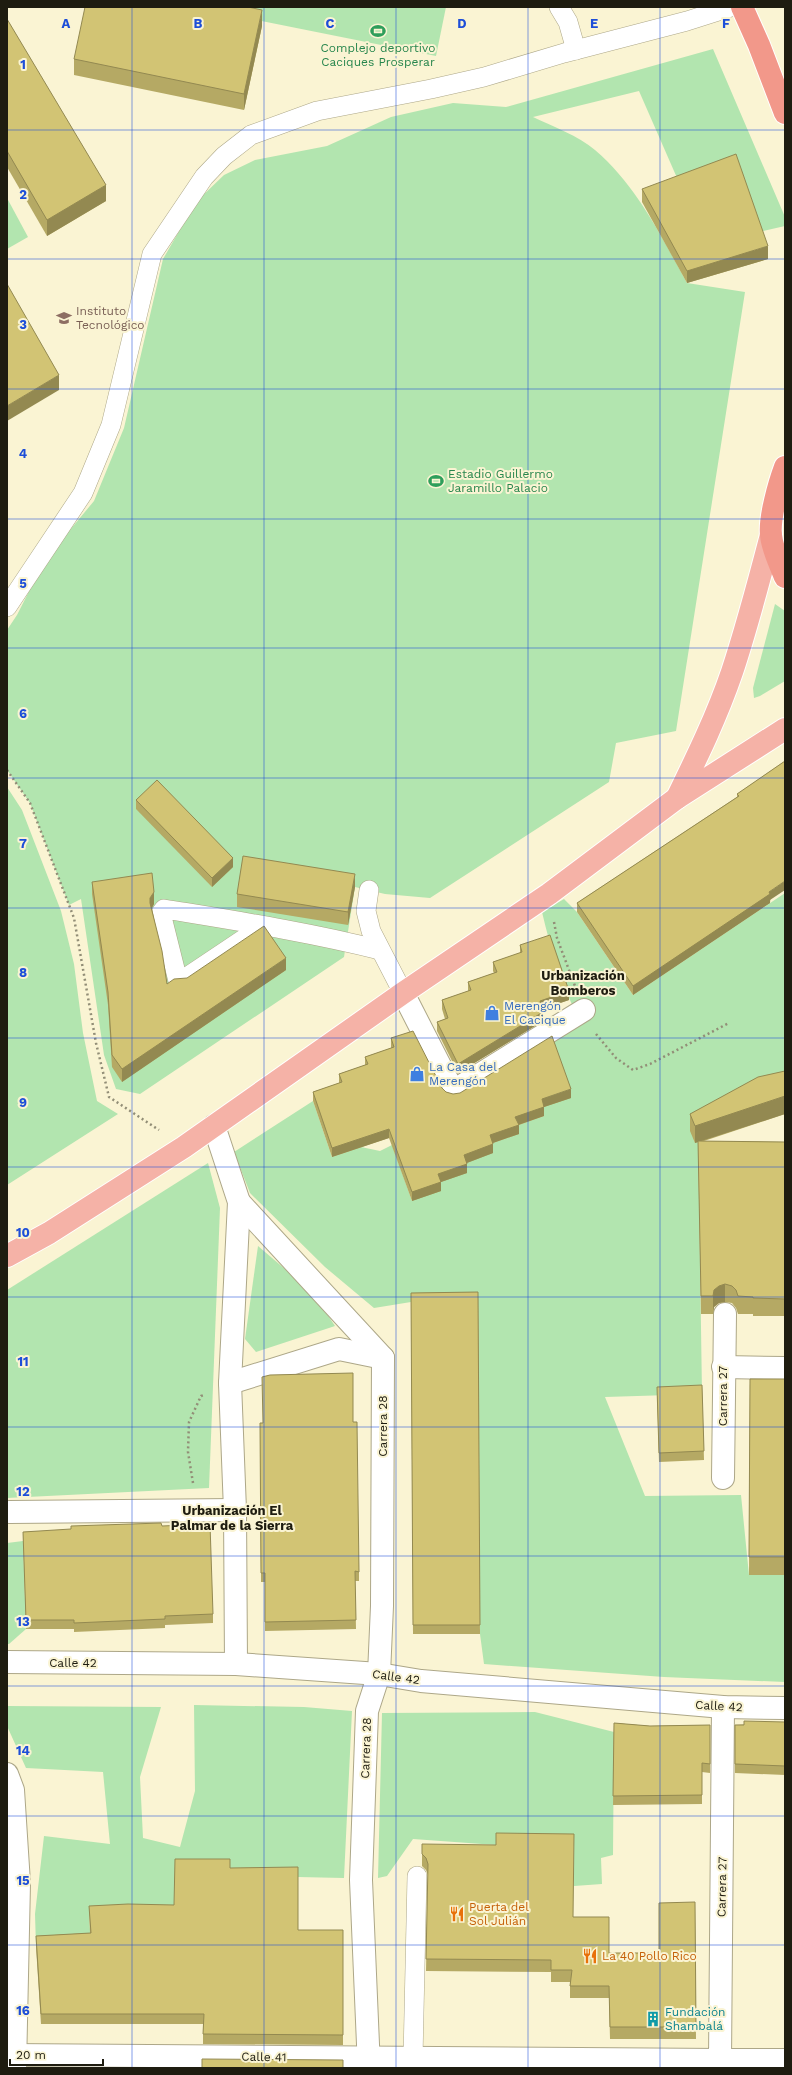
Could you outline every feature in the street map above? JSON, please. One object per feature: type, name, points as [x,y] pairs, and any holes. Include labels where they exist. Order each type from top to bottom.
[{"type":"highway","points":[[742,7],[759,45],[785,113]]},
{"type":"highway","points":[[785,467],[780,478],[774,507],[771,535],[785,577]]},
{"type":"main road","points":[[677,798],[704,741],[731,674],[753,605],[771,535]]},
{"type":"main road","points":[[7,1256],[48,1233],[184,1147],[403,993],[549,894],[677,798],[785,729]]},
{"type":"street","points":[[403,993],[453,1091],[584,1010]]},
{"type":"street","points":[[214,1126],[239,1202],[230,1383],[235,1510],[236,1664]]},
{"type":"street","points":[[239,1202],[383,1358]]},
{"type":"street","name":"Carrera 27","points":[[723,1478],[723,1368],[725,1314]]},
{"type":"street","points":[[230,1383],[340,1349],[383,1358]]},
{"type":"street","name":"Carrera 28","points":[[369,2063],[361,1880],[367,1711],[379,1674],[382,1606],[383,1358]]},
{"type":"street","points":[[723,1368],[785,1368]]},
{"type":"street","points":[[9,1512],[235,1510]]},
{"type":"street","name":"Calle 42","points":[[7,1662],[236,1664],[379,1674],[421,1681],[723,1707],[785,1708]]},
{"type":"street","name":"Carrera 27","points":[[720,2064],[723,1707]]},
{"type":"street","points":[[7,1774],[13,1790],[19,1883],[12,2059]]},
{"type":"street","name":"Calle 41","points":[[12,2059],[369,2063],[413,2058],[720,2064],[785,2060]]},
{"type":"lane","points":[[559,7],[568,22],[576,50]]},
{"type":"lane","points":[[7,607],[82,493],[101,451],[111,425],[152,254],[204,177],[224,156],[251,135],[317,111],[439,88],[484,77],[576,50],[687,21],[731,7]]},
{"type":"lane","points":[[368,890],[366,911],[371,931],[403,993]]},
{"type":"lane","points":[[263,926],[182,981],[178,982],[161,913],[164,909],[263,926],[346,941],[380,950]]},
{"type":"lane","points":[[413,2058],[417,1876]]},
{"type":"path","points":[[7,770],[30,803],[74,918],[96,1043],[110,1097],[184,1147]]},
{"type":"path","points":[[549,894],[557,938],[591,1028],[616,1058],[633,1070],[650,1064],[729,1023]]},
{"type":"path","points":[[198,1510],[188,1452],[189,1422],[201,1396],[230,1383]]},
{"type":"green space","name":"Complejo deportivo Caciques Prosperar","points":[[191,7],[446,7],[436,56]]},
{"type":"green space","name":"Estadio Guillermo Jaramillo Palacio","points":[[713,49],[785,217],[785,226],[759,232],[681,187],[639,91],[533,117],[581,140],[589,145],[610,164],[647,212],[687,283],[745,292],[676,731],[616,743],[609,782],[430,898],[385,894],[355,887],[344,957],[140,1094],[116,1089],[104,1055],[81,899],[69,905],[30,803],[7,770],[7,630],[17,615],[45,560],[94,501],[124,428],[163,259],[196,202],[224,175],[255,160],[327,146],[391,117],[453,103],[506,107]]},
{"type":"green space","points":[[7,198],[28,237],[7,249]]},
{"type":"green space","points":[[775,604],[785,611],[785,681],[754,698],[753,688]]},
{"type":"green space","points":[[7,787],[22,810],[61,911],[74,964],[83,1033],[97,1101],[118,1114],[7,1185]]},
{"type":"green space","points":[[785,893],[785,1089],[698,1127],[702,1394],[605,1397],[645,1496],[741,1495],[749,1575],[785,1575],[785,1682],[664,1677],[484,1664],[480,1634],[478,1302],[411,1302],[374,1308],[325,1267],[250,1193],[234,1152],[313,1101],[332,1157],[361,1147],[380,1151],[392,1145],[412,1201],[490,1144],[518,1134],[515,1126],[544,1116],[542,1108],[548,1035],[581,1022],[568,996],[558,968],[542,912],[564,899],[577,912],[633,995]]},
{"type":"green space","points":[[208,1163],[220,1208],[209,1488],[7,1498],[7,1290]]},
{"type":"green space","points":[[258,1246],[313,1293],[335,1326],[256,1352],[245,1339]]},
{"type":"green space","points":[[23,1541],[26,1629],[9,1644],[7,1644],[7,1543]]},
{"type":"green space","points":[[194,1705],[304,1707],[352,1711],[344,1878],[298,1877],[175,1869],[174,1915],[89,1916],[91,1943],[36,1947],[35,1914],[44,1836],[110,1844],[103,1772],[26,1768],[7,1726],[7,1706],[161,1707],[140,1777],[143,1838],[180,1847],[195,1791]]},
{"type":"green space","points":[[535,1712],[614,1732],[613,1855],[601,1858],[602,1884],[574,1886],[574,1846],[496,1845],[413,1839],[387,1876],[378,1878],[382,1713]]},
{"type":"building","points":[[85,7],[248,7],[262,10],[244,94],[74,59]]},
{"type":"building","points":[[7,19],[106,185],[47,220],[7,151]]},
{"type":"building","points":[[736,154],[768,246],[687,271],[642,189]]},
{"type":"building","points":[[7,284],[59,375],[7,406]]},
{"type":"building","points":[[785,761],[785,881],[769,892],[770,894],[633,986],[577,903],[739,796],[737,794]]},
{"type":"building","points":[[157,780],[233,858],[212,878],[136,800]]},
{"type":"building","points":[[243,856],[355,874],[348,912],[237,894]]},
{"type":"building","points":[[152,873],[154,892],[150,898],[150,903],[162,951],[167,984],[174,979],[187,978],[264,926],[286,958],[122,1069],[112,1055],[108,992],[92,882]]},
{"type":"building","points":[[550,935],[569,991],[540,1001],[543,1012],[458,1064],[437,1022],[448,1018],[442,1000],[471,990],[468,982],[497,972],[493,962],[522,952],[520,945]]},
{"type":"building","points":[[413,1031],[442,1088],[446,1092],[453,1094],[460,1093],[552,1036],[571,1089],[542,1099],[544,1107],[515,1117],[519,1125],[490,1135],[493,1144],[464,1155],[467,1164],[438,1174],[441,1182],[412,1192],[389,1129],[332,1148],[313,1092],[342,1082],[339,1074],[368,1064],[365,1057],[394,1047],[391,1038]]},
{"type":"building","points":[[785,1071],[785,1096],[695,1126],[690,1114],[758,1077]]},
{"type":"building","points":[[698,1141],[785,1142],[785,1299],[738,1296],[736,1290],[732,1286],[725,1284],[714,1290],[713,1296],[701,1296]]},
{"type":"building","points":[[478,1292],[480,1625],[413,1625],[411,1293]]},
{"type":"building","points":[[353,1373],[353,1422],[357,1422],[359,1572],[355,1571],[356,1620],[265,1622],[265,1573],[261,1573],[260,1423],[263,1423],[262,1377],[270,1375]]},
{"type":"building","points":[[750,1379],[785,1379],[785,1557],[749,1557]]},
{"type":"building","points":[[702,1385],[704,1451],[659,1453],[657,1387]]},
{"type":"building","points":[[161,1523],[162,1526],[210,1524],[213,1614],[165,1616],[165,1619],[74,1623],[74,1620],[26,1620],[23,1532],[71,1529],[71,1526]]},
{"type":"building","points":[[744,1721],[785,1722],[785,1766],[735,1764],[735,1725],[744,1725]]},
{"type":"building","points":[[614,1723],[650,1726],[710,1725],[710,1764],[702,1763],[702,1795],[613,1796]]},
{"type":"building","points":[[496,1833],[574,1834],[573,1917],[609,1917],[609,1953],[659,1953],[659,1903],[695,1902],[696,2027],[610,2027],[609,1986],[570,1986],[572,1970],[551,1970],[551,1960],[426,1959],[428,1864],[426,1858],[422,1854],[422,1844],[496,1845]]},
{"type":"building","points":[[175,1859],[230,1859],[230,1868],[298,1867],[298,1930],[343,1930],[343,2035],[203,2034],[204,2014],[41,2014],[36,1936],[91,1933],[89,1906],[128,1904],[174,1905]]},
{"type":"building","points":[[202,2059],[343,2060],[343,2068],[202,2068]]},
{"type":"place","name":"Complejo deportivo Caciques Prosperar","points":[[378,31]]},
{"type":"place","name":"Instituto Tecnológico","points":[[64,318]]},
{"type":"place","name":"Estadio Guillermo Jaramillo Palacio","points":[[436,481]]},
{"type":"place","name":"Merengón El Cacique","points":[[492,1013]]},
{"type":"place","name":"La Casa del Merengón","points":[[417,1074]]},
{"type":"place","name":"Puerta del Sol Julián","points":[[457,1914]]},
{"type":"place","name":"La 40 Pollo Rico","points":[[590,1956]]},
{"type":"place","name":"Fundación Shambalá","points":[[653,2019]]},
{"type":"district","name":"Urbanización Bomberos","points":[[583,982]]},
{"type":"district","name":"Urbanización El Palmar de la Sierra","points":[[232,1518]]}]
